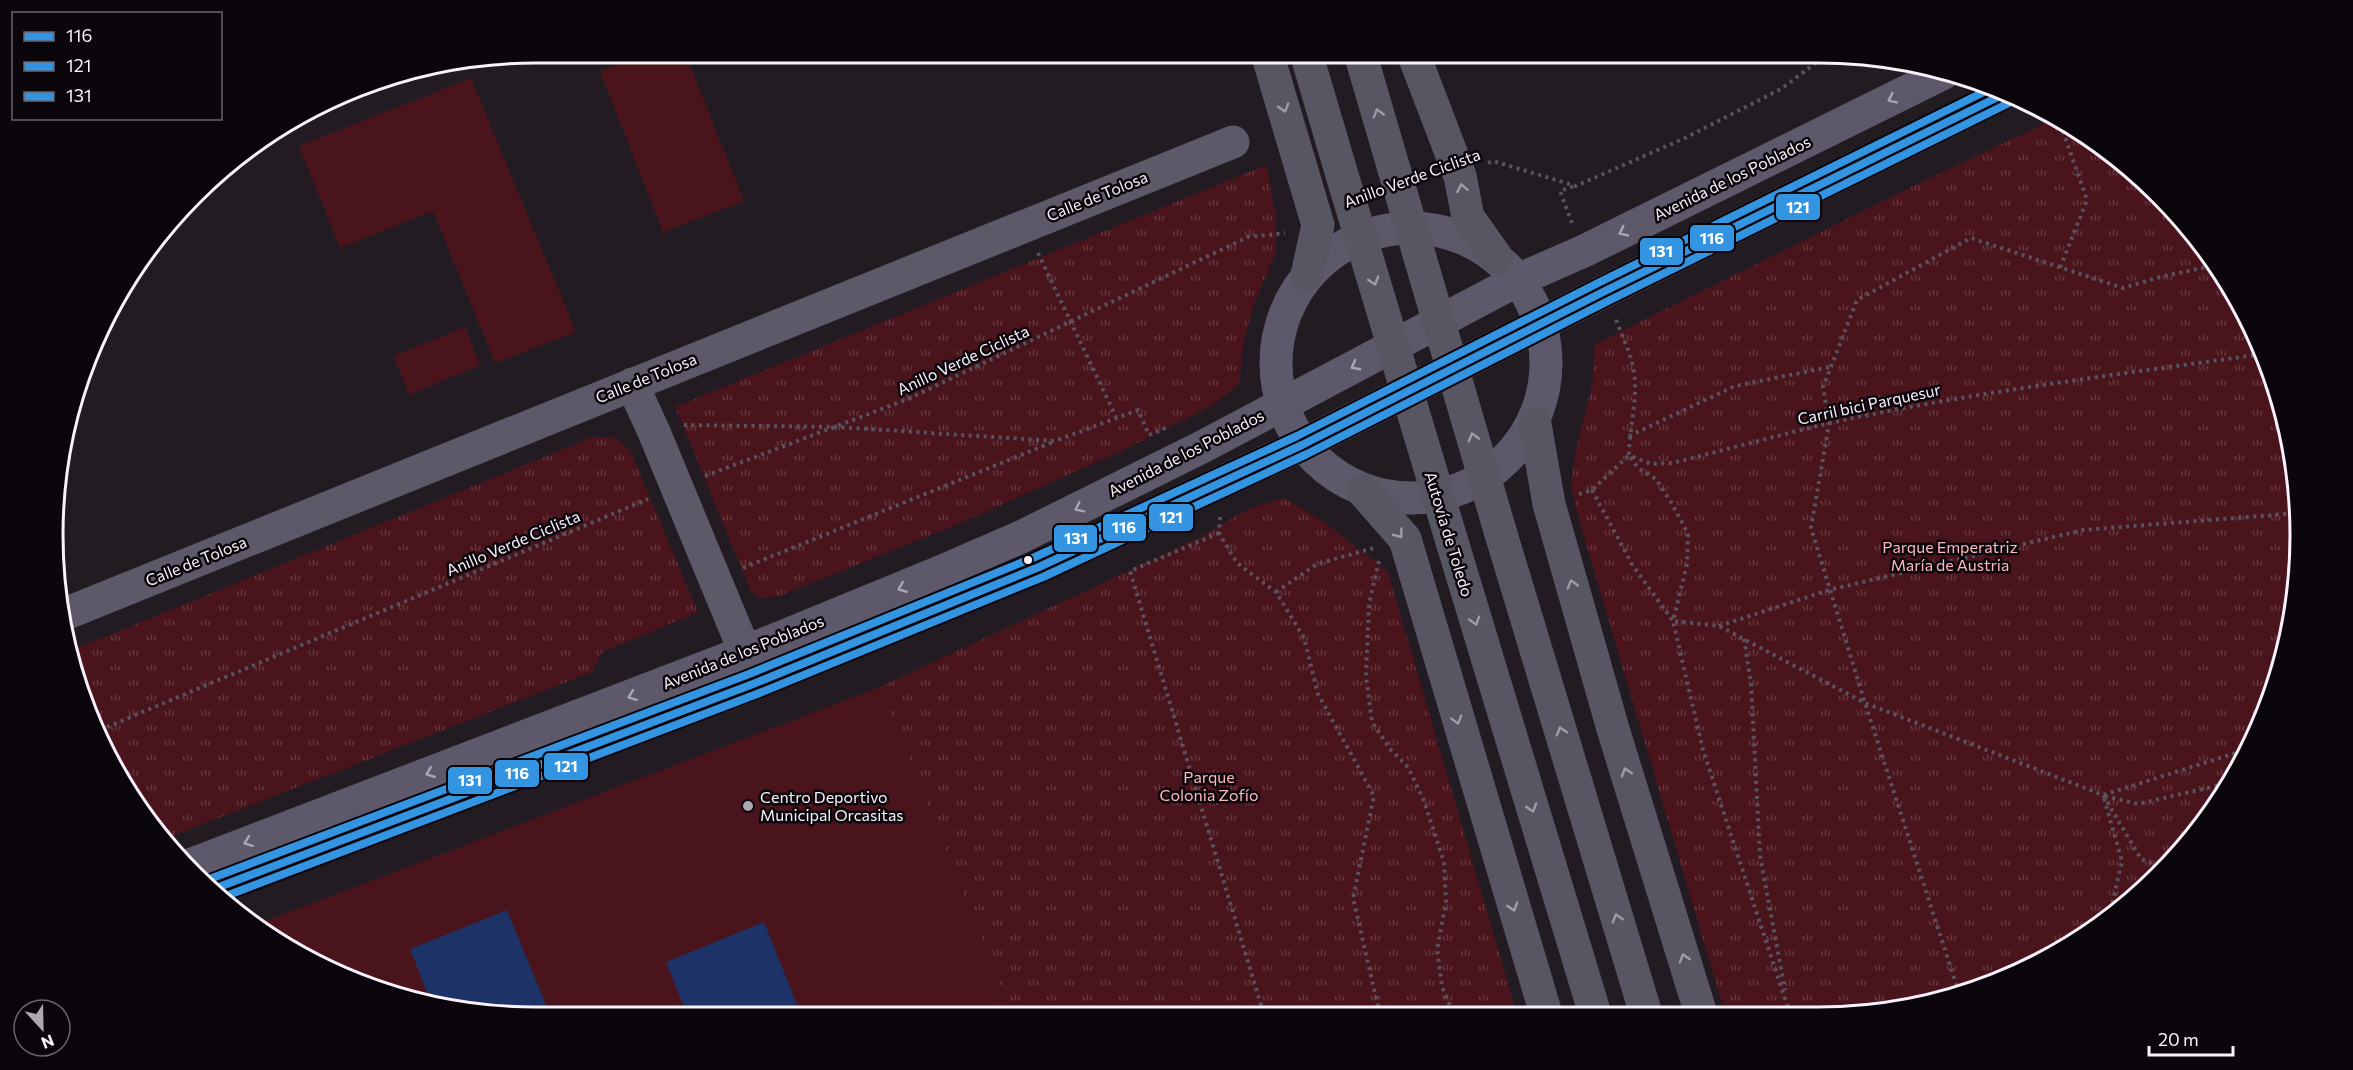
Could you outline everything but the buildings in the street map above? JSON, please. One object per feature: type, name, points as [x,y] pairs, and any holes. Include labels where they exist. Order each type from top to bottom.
[{"type":"highway","points":[[1270,63],[1318,225],[1307,275]]},
{"type":"highway","name":"Autovía de Toledo","points":[[1309,63],[1593,1007]]},
{"type":"highway","points":[[1363,63],[1501,534],[1644,1007]]},
{"type":"highway","points":[[1417,63],[1460,176],[1468,218],[1508,269]]},
{"type":"highway","points":[[1535,424],[1549,504],[1610,718],[1699,1007]]},
{"type":"highway","points":[[1362,490],[1404,539],[1544,1007]]},
{"type":"main road","name":"Avenida de los Poblados","points":[[195,863],[745,652],[1021,537],[1281,405],[1508,269],[1584,251],[1934,78]]},
{"type":"main road","name":"Avenida de los Poblados","points":[[220,887],[753,684],[1039,567],[1302,445],[1996,98]]},
{"type":"main road","name":"Avenida de los Poblados","points":[[1414,227],[1457,235],[1508,269],[1541,325],[1546,359],[1545,389],[1535,424],[1499,466],[1477,481],[1446,494],[1398,498],[1362,490],[1329,471],[1302,445],[1281,405],[1274,368],[1275,347],[1288,305],[1307,275],[1333,251],[1364,235],[1414,227]]},
{"type":"street","name":"Calle de Tolosa","points":[[70,612],[1233,142]]},
{"type":"street","points":[[632,384],[745,652]]},
{"type":"path","points":[[1574,228],[1560,191],[1685,138],[1781,89],[1816,63]]},
{"type":"path","points":[[2060,268],[2087,200],[2063,132]]},
{"type":"path","name":"Anillo Verde Ciclista","points":[[1460,176],[1493,161],[1576,186]]},
{"type":"path","points":[[1025,225],[1116,417]]},
{"type":"path","name":"Anillo Verde Ciclista","points":[[105,728],[677,487],[908,399],[1248,237],[1284,233],[1318,225]]},
{"type":"path","points":[[1957,986],[1811,528],[1830,423],[1823,387],[1857,300],[1971,238],[2122,288],[2206,267]]},
{"type":"path","points":[[1613,314],[1634,370],[1635,387],[1629,455],[1638,468],[1656,479],[1688,534],[1687,564],[1673,621]]},
{"type":"path","name":"Carril bici Parquesur","points":[[1629,455],[1652,464],[1672,463],[1830,423],[1944,401],[2084,378],[2254,355]]},
{"type":"path","points":[[1629,436],[1735,386],[1831,367]]},
{"type":"path","points":[[714,580],[1116,417],[1138,410],[1149,435],[1168,427]]},
{"type":"path","points":[[654,432],[679,425],[838,427],[1054,441]]},
{"type":"path","points":[[1223,482],[1219,533],[1237,563],[1276,592],[1304,638],[1318,694],[1374,796],[1353,898],[1378,1007]]},
{"type":"path","points":[[1592,490],[1633,566],[1673,621],[1703,750],[1788,1007]]},
{"type":"path","points":[[1719,626],[1829,590],[2083,530],[2289,514]]},
{"type":"path","points":[[1219,533],[1130,571],[1262,1007]]},
{"type":"path","points":[[1379,557],[1369,604],[1366,676],[1372,722],[1390,749],[1408,767],[1424,801],[1444,862],[1446,903],[1437,949],[1442,987],[1451,1007]]},
{"type":"path","points":[[1673,621],[1719,626],[1865,703],[2103,795],[2138,804],[2217,786]]},
{"type":"path","points":[[1744,639],[1751,682],[1760,856],[1788,1007]]},
{"type":"path","points":[[2103,795],[2236,753]]},
{"type":"path","points":[[2103,795],[2141,859],[2156,865]]},
{"type":"path","points":[[2103,795],[2122,861],[2113,903]]},
{"type":"green space","points":[[621,63],[689,63],[744,201],[663,232],[600,71]]},
{"type":"green space","points":[[471,78],[576,332],[495,363],[433,211],[340,248],[299,146]]},
{"type":"green space","name":"Parque Emperatriz María de Austria","points":[[2047,123],[2080,143],[2129,180],[2152,201],[2192,248],[2227,299],[2254,354],[2265,383],[2281,443],[2289,504],[2289,566],[2286,597],[2274,657],[2254,716],[2241,744],[2227,771],[2192,822],[2152,869],[2129,890],[2054,944],[1999,971],[1970,982],[1910,998],[1849,1006],[1723,1007],[1578,516],[1571,485],[1575,454],[1593,380],[1595,344]]},
{"type":"green space","points":[[1266,165],[1276,215],[1276,252],[1254,303],[1243,346],[1239,384],[1211,406],[1119,452],[956,525],[779,596],[761,598],[751,591],[675,407]]},
{"type":"green space","points":[[465,327],[480,365],[409,395],[394,356]]},
{"type":"green space","points":[[593,437],[614,437],[630,450],[698,612],[602,652],[592,672],[172,836],[126,771],[112,744],[88,687],[77,648]]},
{"type":"green space","name":"Parque Colonia Zofío","points":[[1284,498],[1324,522],[1388,572],[1515,1007],[1009,1007],[880,687],[1201,537],[1250,508]]},
{"type":"green space","name":"Centro Deportivo Municipal Orcasitas","points":[[880,687],[1009,1007],[535,1007],[473,1003],[413,991],[354,971],[299,944],[265,921]]},
{"type":"water","points":[[507,910],[547,1007],[473,1003],[428,994],[410,949]]},
{"type":"water","points":[[764,922],[798,1007],[684,1007],[666,962]]},
{"type":"transit line","name":"131","points":[[211,878],[749,674],[1035,557],[1297,436],[1598,283],[1982,93]]},
{"type":"transit line","name":"116","points":[[220,887],[753,684],[1039,567],[1302,445],[1603,292],[1996,98]]},
{"type":"transit line","name":"121","points":[[230,895],[757,694],[1043,577],[1307,454],[1608,301],[2008,103]]},
{"type":"place","name":"Centro Deportivo Municipal Orcasitas","points":[[748,806]]}]
